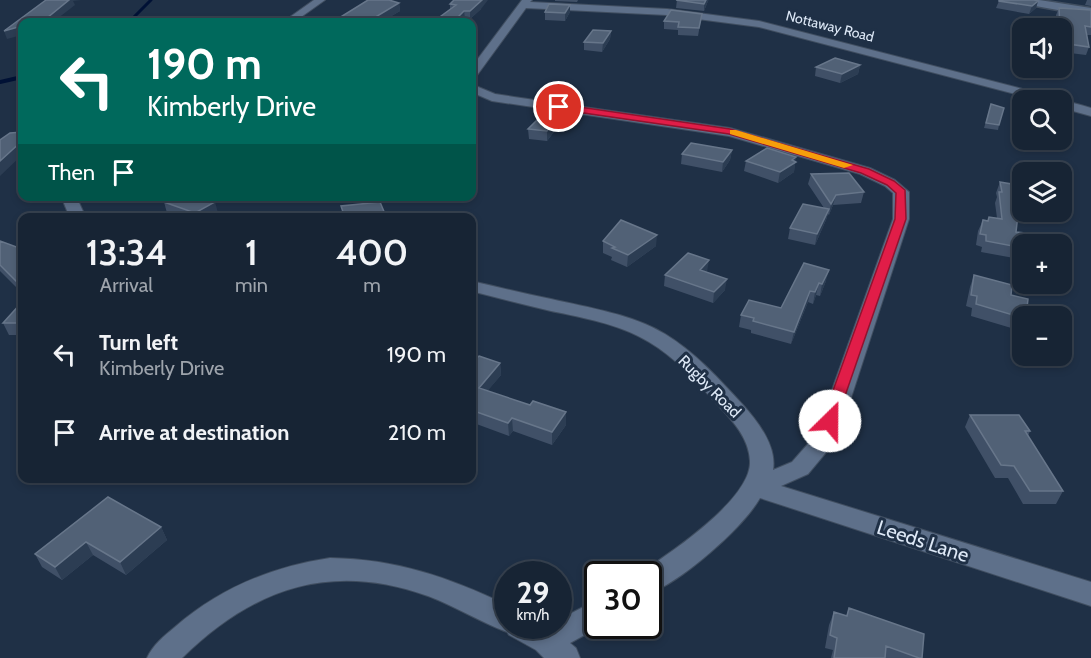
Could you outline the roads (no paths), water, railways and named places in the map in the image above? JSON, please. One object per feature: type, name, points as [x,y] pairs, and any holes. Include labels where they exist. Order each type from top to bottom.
[{"type":"street","points":[[294,18],[320,0]]},
{"type":"street","points":[[1019,0],[1091,12]]},
{"type":"street","points":[[476,69],[526,3]]},
{"type":"street","name":"Nottaway Road","points":[[526,3],[649,11],[759,24],[814,36],[1013,90]]},
{"type":"street","points":[[476,90],[492,97],[514,101],[730,132],[865,171],[891,183],[901,192],[901,219],[839,401],[821,441],[800,468],[755,487]]},
{"type":"street","points":[[1072,107],[1091,112]]},
{"type":"street","name":"Rugby Road","points":[[476,287],[618,321],[637,328],[669,347],[699,372],[750,428],[760,452],[762,466],[755,487],[744,503],[712,535],[662,572]]},
{"type":"street","name":"Leeds Lane","points":[[755,487],[1091,594]]},
{"type":"street","points":[[162,658],[198,625],[243,594],[312,569],[334,567],[414,579],[445,590],[494,613]]},
{"type":"street","points":[[539,639],[556,650],[584,625]]},
{"type":"waterway","points":[[133,18],[151,0]]},
{"type":"waterway","points":[[0,82],[18,78]]}]
